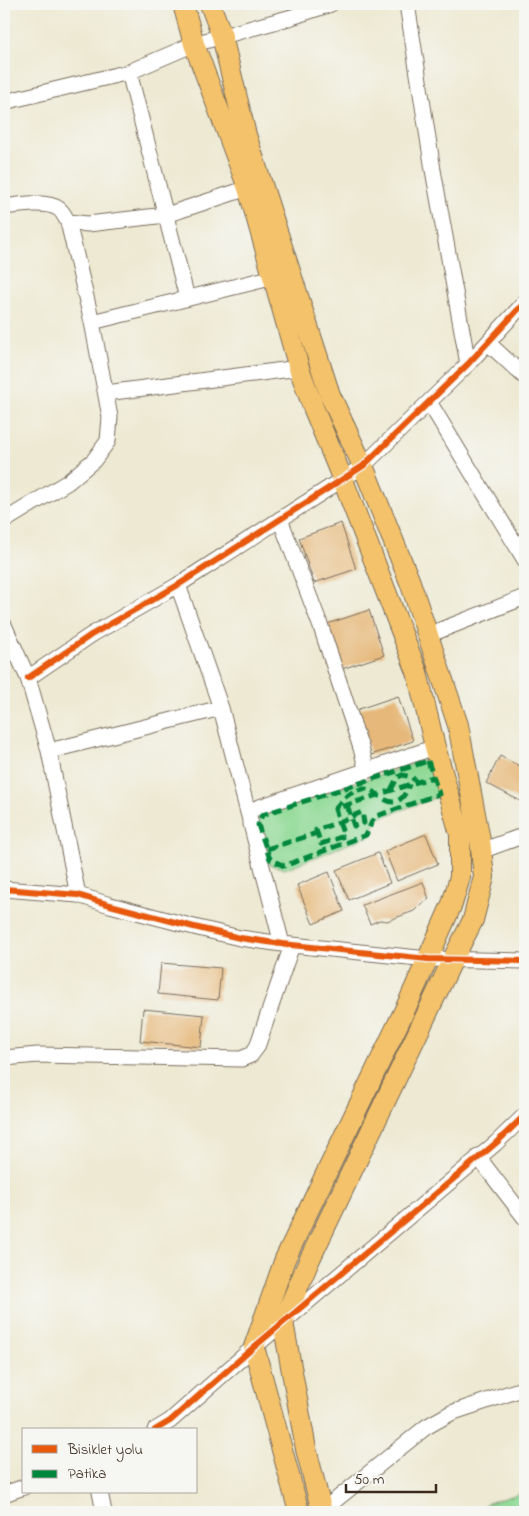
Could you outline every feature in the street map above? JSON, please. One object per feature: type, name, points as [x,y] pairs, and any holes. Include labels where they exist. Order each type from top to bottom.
[{"type":"main road","points":[[183,4],[194,44],[248,188],[299,368],[417,672],[435,747],[460,834],[460,877],[452,904],[409,1001],[285,1259],[254,1347],[298,1512]]},
{"type":"main road","points":[[210,4],[222,36],[246,135],[330,395],[363,466],[410,582],[458,725],[484,877],[473,920],[309,1261],[283,1322],[306,1449],[322,1512]]},
{"type":"street","points":[[4,102],[129,72],[194,44],[332,4]]},
{"type":"street","points":[[407,4],[433,170],[468,364]]},
{"type":"street","points":[[129,72],[187,298]]},
{"type":"street","points":[[68,222],[88,224],[166,215],[248,188]]},
{"type":"street","points":[[4,207],[45,204],[57,207],[68,222],[92,322],[110,417],[108,441],[94,460],[68,482],[4,521]]},
{"type":"street","points":[[92,322],[274,277]]},
{"type":"street","points":[[28,678],[91,635],[178,584],[344,480],[363,466],[523,310]]},
{"type":"street","points":[[488,343],[525,378]]},
{"type":"street","points":[[106,393],[299,368]]},
{"type":"street","points":[[429,402],[525,560]]},
{"type":"street","points":[[280,519],[321,627],[361,748],[366,771]]},
{"type":"street","points":[[4,1058],[38,1055],[242,1058],[251,1055],[257,1047],[287,945],[248,811],[221,708],[178,584]]},
{"type":"street","points":[[428,635],[525,597]]},
{"type":"street","points":[[4,625],[28,678],[49,751],[78,895]]},
{"type":"street","points":[[49,751],[221,708]]},
{"type":"street","points":[[248,811],[435,747]]},
{"type":"street","points":[[481,851],[525,834]]},
{"type":"street","points":[[4,889],[78,895],[194,927],[240,938],[287,945],[428,959],[525,961]]},
{"type":"street","points":[[158,1428],[170,1421],[525,1115]]},
{"type":"street","points":[[478,1157],[525,1218]]},
{"type":"street","points":[[322,1512],[426,1427],[451,1413],[525,1388]]},
{"type":"street","points":[[4,1494],[22,1488]]},
{"type":"street","points":[[100,1494],[104,1512]]},
{"type":"green space","points":[[431,758],[442,795],[377,819],[371,835],[285,869],[270,865],[254,816]]},
{"type":"green space","points":[[525,1492],[525,1512],[476,1512],[488,1503]]},
{"type":"building","points":[[341,523],[356,569],[314,583],[299,538]]},
{"type":"building","points":[[369,610],[384,655],[342,669],[327,624]]},
{"type":"building","points":[[398,696],[413,741],[371,755],[356,710]]},
{"type":"building","points":[[500,756],[525,769],[524,803],[486,783]]},
{"type":"building","points":[[426,834],[438,864],[397,881],[385,851]]},
{"type":"building","points":[[378,853],[390,883],[349,900],[336,870]]},
{"type":"building","points":[[329,872],[344,911],[313,924],[297,885]]},
{"type":"building","points":[[423,882],[429,899],[414,911],[387,921],[380,920],[370,924],[362,905]]},
{"type":"building","points":[[161,963],[221,968],[218,1000],[158,994]]},
{"type":"building","points":[[143,1009],[204,1015],[201,1047],[140,1041]]},
{"type":"marked path","points":[[428,761],[439,794],[374,817],[366,835],[284,866],[270,859],[258,825],[262,815],[428,761]]},
{"type":"marked path","points":[[391,790],[397,778],[402,775],[412,777],[416,782]]},
{"type":"marked path","points":[[347,805],[354,826],[364,823],[362,812],[339,822],[335,809],[347,805],[397,789],[433,777]]},
{"type":"marked path","points":[[335,809],[346,797],[360,789],[371,790],[386,800],[395,802],[402,798],[409,784]]},
{"type":"marked path","points":[[339,822],[344,836],[321,844],[316,830],[339,822]]},
{"type":"marked path","points":[[267,849],[317,833]]},
{"type":"cycle path","points":[[28,678],[91,635],[178,585],[363,466],[468,364],[525,302]]},
{"type":"cycle path","points":[[4,889],[78,895],[194,927],[240,938],[282,944],[428,959],[525,961]]},
{"type":"cycle path","points":[[158,1428],[170,1421],[254,1347],[496,1143],[525,1115]]}]
